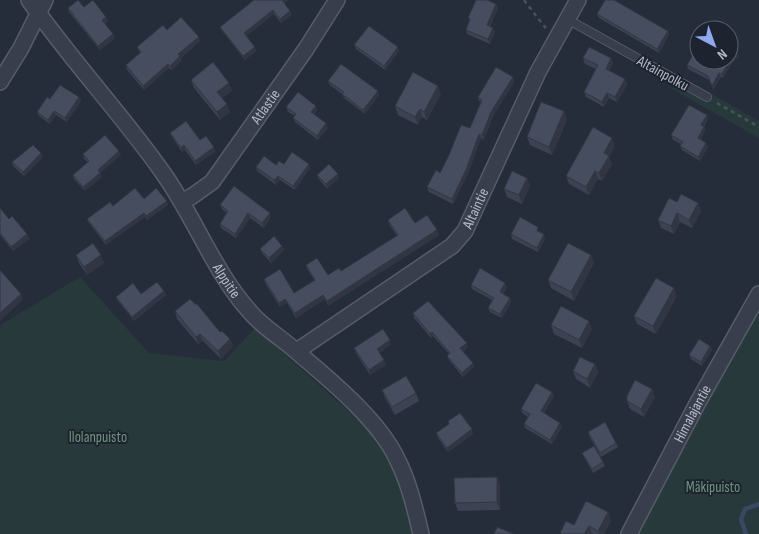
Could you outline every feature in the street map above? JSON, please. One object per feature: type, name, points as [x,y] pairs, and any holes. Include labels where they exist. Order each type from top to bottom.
[{"type":"street","name":"Alppitie","points":[[29,0],[161,170],[222,273],[252,314],[349,399],[379,430],[397,458],[414,504],[421,534]]},
{"type":"street","points":[[0,82],[21,48],[45,0]]},
{"type":"street","name":"Atlastie","points":[[181,201],[191,197],[212,182],[306,49],[337,0]]},
{"type":"street","name":"Altaintie","points":[[296,351],[452,246],[465,231],[538,72],[578,0]]},
{"type":"street","name":"Himalajantie","points":[[629,534],[697,404],[759,294]]},
{"type":"lane","name":"Altainpolku","points":[[567,19],[707,97]]},
{"type":"path","points":[[524,0],[542,25],[558,35]]},
{"type":"path","name":"Altainpolku","points":[[707,97],[759,127]]},
{"type":"green space","points":[[680,76],[759,121],[759,138],[672,89]]},
{"type":"green space","name":"Ilolanpuisto","points":[[80,277],[149,353],[224,361],[255,328],[371,433],[394,472],[410,508],[415,534],[0,534],[0,328],[2,324]]},
{"type":"green space","name":"Mäkipuisto","points":[[759,305],[759,534],[637,534],[704,403]]},
{"type":"building","points":[[78,0],[84,7],[93,0],[106,17],[102,20],[113,34],[98,46],[68,8]]},
{"type":"building","points":[[254,0],[282,0],[290,11],[280,19],[273,10],[244,33],[255,47],[243,56],[220,27]]},
{"type":"building","points":[[476,0],[487,0],[496,4],[487,25],[493,28],[488,39],[466,30],[470,19],[468,18]]},
{"type":"building","points":[[605,0],[614,0],[668,31],[657,49],[597,14]]},
{"type":"building","points":[[181,17],[199,37],[178,54],[180,56],[170,66],[168,64],[143,86],[126,65],[141,52],[137,47],[163,25],[167,30]]},
{"type":"building","points":[[369,26],[398,47],[384,66],[354,45]]},
{"type":"building","points":[[589,47],[611,58],[606,69],[625,79],[615,97],[607,93],[602,102],[584,92],[598,65],[583,58]]},
{"type":"building","points":[[213,62],[229,83],[217,92],[227,104],[217,112],[191,80]]},
{"type":"building","points":[[341,64],[378,91],[363,110],[342,94],[344,92],[328,81]]},
{"type":"building","points":[[496,67],[513,77],[491,112],[482,135],[479,134],[466,170],[452,199],[427,187],[436,170],[440,173],[461,125],[470,128],[482,100],[478,97]]},
{"type":"building","points":[[697,70],[724,70],[722,74],[719,73],[712,86],[708,76]]},
{"type":"building","points":[[413,72],[438,86],[424,112],[420,109],[415,117],[395,106]]},
{"type":"building","points":[[60,85],[79,97],[65,118],[54,111],[48,120],[37,112],[47,97],[50,99]]},
{"type":"building","points":[[298,92],[316,106],[311,112],[326,123],[317,136],[293,118],[296,114],[286,107]]},
{"type":"building","points":[[541,102],[564,111],[549,147],[527,137]]},
{"type":"building","points":[[689,105],[707,115],[701,125],[704,127],[698,138],[706,143],[698,157],[680,146],[683,142],[671,135]]},
{"type":"building","points":[[186,121],[200,140],[206,136],[214,147],[195,161],[184,145],[181,148],[170,133]]},
{"type":"building","points":[[593,127],[612,138],[604,153],[609,156],[599,173],[595,171],[586,187],[566,176]]},
{"type":"building","points":[[105,135],[119,151],[98,170],[100,173],[83,187],[73,175],[89,161],[83,154]]},
{"type":"building","points":[[33,145],[41,153],[23,172],[12,162]]},
{"type":"building","points":[[292,152],[309,164],[293,186],[278,176],[274,180],[256,167],[264,156],[276,165],[279,161],[284,164]]},
{"type":"building","points":[[329,164],[338,174],[326,184],[317,175]]},
{"type":"building","points":[[512,171],[527,178],[519,195],[504,189]]},
{"type":"building","points":[[234,186],[270,213],[262,223],[248,213],[235,234],[220,224],[228,211],[220,205]]},
{"type":"building","points":[[135,188],[144,199],[156,188],[167,201],[146,216],[144,213],[105,241],[87,219],[110,202],[113,206]]},
{"type":"building","points":[[681,194],[698,203],[689,220],[677,213],[671,226],[658,220],[669,198],[677,202]]},
{"type":"building","points":[[0,208],[9,219],[12,216],[27,234],[11,247],[0,233]]},
{"type":"building","points":[[405,208],[415,223],[427,215],[437,230],[327,301],[323,295],[295,313],[285,299],[279,303],[264,279],[280,269],[294,293],[315,280],[306,265],[317,258],[328,275],[339,268],[341,271],[398,235],[388,220]]},
{"type":"building","points":[[520,217],[538,227],[537,231],[544,234],[537,248],[511,234]]},
{"type":"building","points":[[274,236],[282,246],[269,258],[260,249]]},
{"type":"building","points":[[93,243],[101,255],[84,267],[76,255]]},
{"type":"building","points":[[568,243],[591,255],[571,292],[548,280]]},
{"type":"building","points":[[480,268],[505,283],[500,292],[510,298],[500,314],[488,308],[494,298],[471,285]]},
{"type":"building","points":[[0,270],[21,294],[0,313]]},
{"type":"building","points":[[656,278],[674,288],[653,326],[634,316]]},
{"type":"building","points":[[157,282],[164,291],[132,317],[116,297],[133,283],[141,294]]},
{"type":"building","points":[[190,299],[197,304],[220,332],[222,331],[230,339],[218,351],[200,334],[196,337],[175,311]]},
{"type":"building","points":[[428,301],[467,343],[460,348],[473,363],[462,373],[447,356],[450,353],[432,332],[430,334],[413,313]]},
{"type":"building","points":[[561,306],[589,321],[579,340],[551,325]]},
{"type":"building","points":[[383,329],[390,340],[377,349],[384,360],[369,370],[354,348]]},
{"type":"building","points":[[699,339],[710,346],[701,362],[689,355]]},
{"type":"building","points":[[580,357],[595,364],[587,379],[573,371]]},
{"type":"building","points":[[406,376],[416,393],[392,407],[382,390]]},
{"type":"building","points":[[635,380],[652,389],[641,409],[627,401],[627,396]]},
{"type":"building","points":[[536,383],[552,392],[541,411],[560,423],[550,440],[524,424],[530,414],[521,409]]},
{"type":"building","points":[[460,413],[472,429],[447,448],[436,433],[449,424],[448,421]]},
{"type":"building","points":[[605,422],[616,443],[600,453],[588,432]]},
{"type":"building","points":[[594,446],[603,462],[592,469],[582,453]]},
{"type":"building","points":[[497,477],[497,502],[455,503],[454,478]]},
{"type":"building","points":[[586,501],[608,512],[598,531],[589,526],[584,534],[560,533],[566,521],[574,525]]},
{"type":"building","points":[[497,527],[514,534],[494,534]]},
{"type":"waterway","points":[[746,534],[741,519],[745,509],[759,504]]}]
